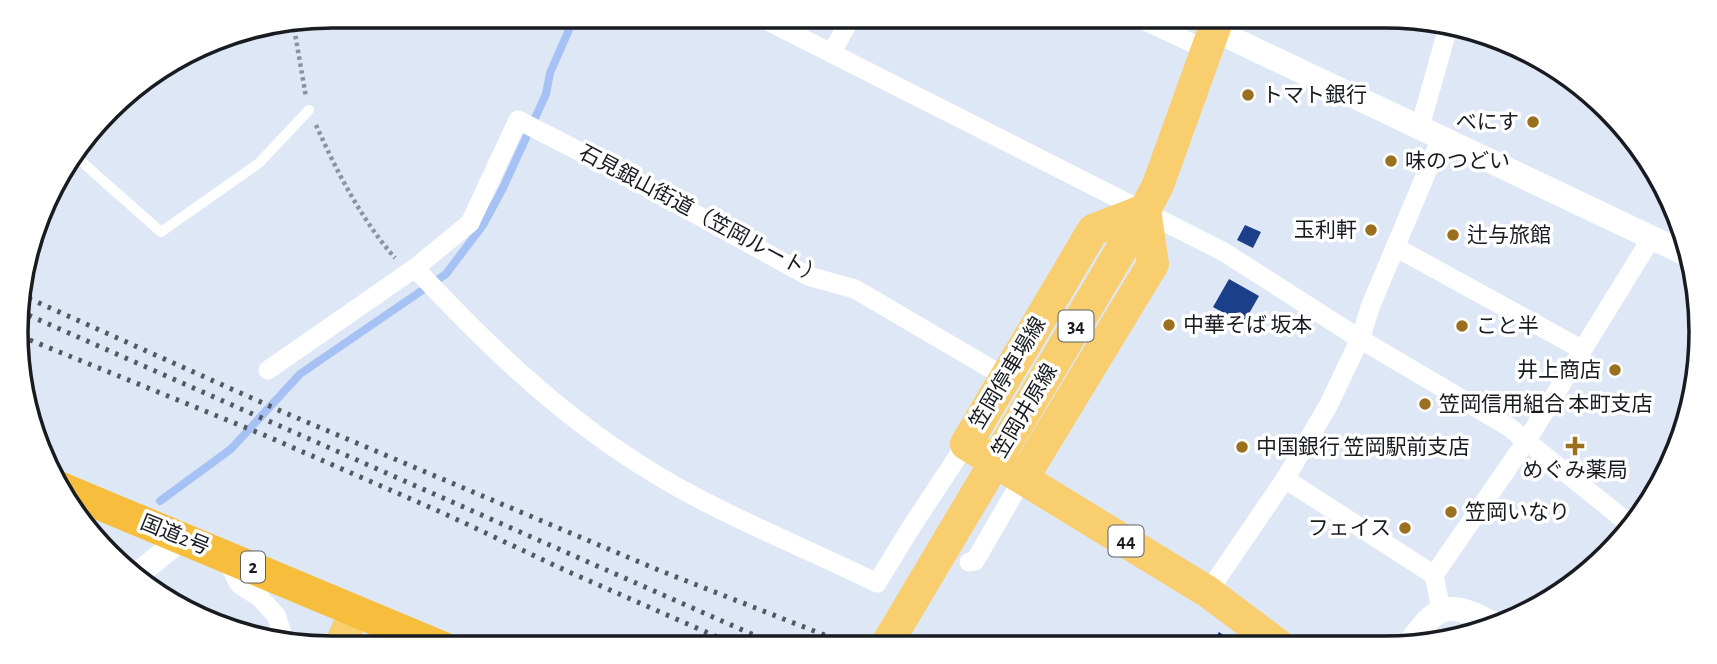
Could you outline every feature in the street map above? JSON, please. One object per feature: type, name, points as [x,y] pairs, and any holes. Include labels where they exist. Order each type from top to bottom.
[{"type":"highway","name":"国道2号","points":[[77,497],[222,554],[415,636]]},
{"type":"main road","name":"笠岡井原線","points":[[892,636],[1145,211],[1158,185],[1214,32]]},
{"type":"main road","name":"笠岡停車場線","points":[[1145,211],[1093,230],[966,444],[1208,592],[1267,636]]},
{"type":"main road","points":[[1023,478],[1153,264],[1145,211]]},
{"type":"main road","points":[[344,636],[355,611]]},
{"type":"street","points":[[783,28],[1224,252],[1360,338],[1510,427],[1624,519]]},
{"type":"street","points":[[832,52],[845,28]]},
{"type":"street","points":[[1194,28],[1214,32],[1678,250]]},
{"type":"street","points":[[1208,592],[1285,479],[1328,406],[1360,338],[1371,305],[1397,247],[1431,132],[1447,35]]},
{"type":"street","name":"石見銀山街道（笠岡ルート）","points":[[413,270],[470,223],[518,120],[808,276],[855,289],[1005,377]]},
{"type":"street","points":[[1441,610],[1434,575],[1527,440],[1652,237]]},
{"type":"street","points":[[1397,247],[1581,349]]},
{"type":"street","points":[[268,370],[413,270],[522,374],[585,426],[638,464],[696,498],[877,583],[909,528],[966,444]]},
{"type":"street","points":[[969,562],[975,561],[1023,478]]},
{"type":"street","points":[[1285,479],[1434,575]]},
{"type":"street","points":[[143,570],[181,539]]},
{"type":"street","points":[[222,554],[239,584],[259,597],[276,615],[281,631]]},
{"type":"street","points":[[1416,634],[1423,623],[1441,610],[1450,608],[1471,611],[1485,619]]},
{"type":"lane","points":[[81,161],[160,232],[259,163],[309,110]]},
{"type":"path","points":[[294,31],[309,110],[332,162],[354,201],[393,256],[413,270]]},
{"type":"building","points":[[1245,225],[1261,232],[1253,248],[1237,240]]},
{"type":"building","points":[[1229,279],[1259,296],[1243,324],[1213,307]]},
{"type":"waterway","points":[[160,501],[231,449],[300,374],[446,274],[483,225],[503,188],[546,94],[550,73],[570,28]]},
{"type":"railway","points":[[30,299],[283,412],[656,569],[827,636]]},
{"type":"railway","points":[[29,315],[756,636]]},
{"type":"railway","points":[[28,339],[264,435],[715,636]]},
{"type":"place","name":"トマト銀行","points":[[1248,95]]},
{"type":"place","name":"べにす","points":[[1533,122]]},
{"type":"place","name":"味のつどい","points":[[1391,161]]},
{"type":"place","name":"玉利軒","points":[[1371,230]]},
{"type":"place","name":"辻与旅館","points":[[1453,235]]},
{"type":"place","name":"中華そば 坂本","points":[[1169,325]]},
{"type":"place","name":"こと半","points":[[1462,326]]},
{"type":"place","name":"井上商店","points":[[1615,370]]},
{"type":"place","name":"笠岡信用組合 本町支店","points":[[1425,404]]},
{"type":"place","name":"めぐみ薬局","points":[[1575,446]]},
{"type":"place","name":"中国銀行 笠岡駅前支店","points":[[1242,447]]},
{"type":"place","name":"笠岡いなり","points":[[1451,512]]},
{"type":"place","name":"フェイス","points":[[1405,528]]}]
